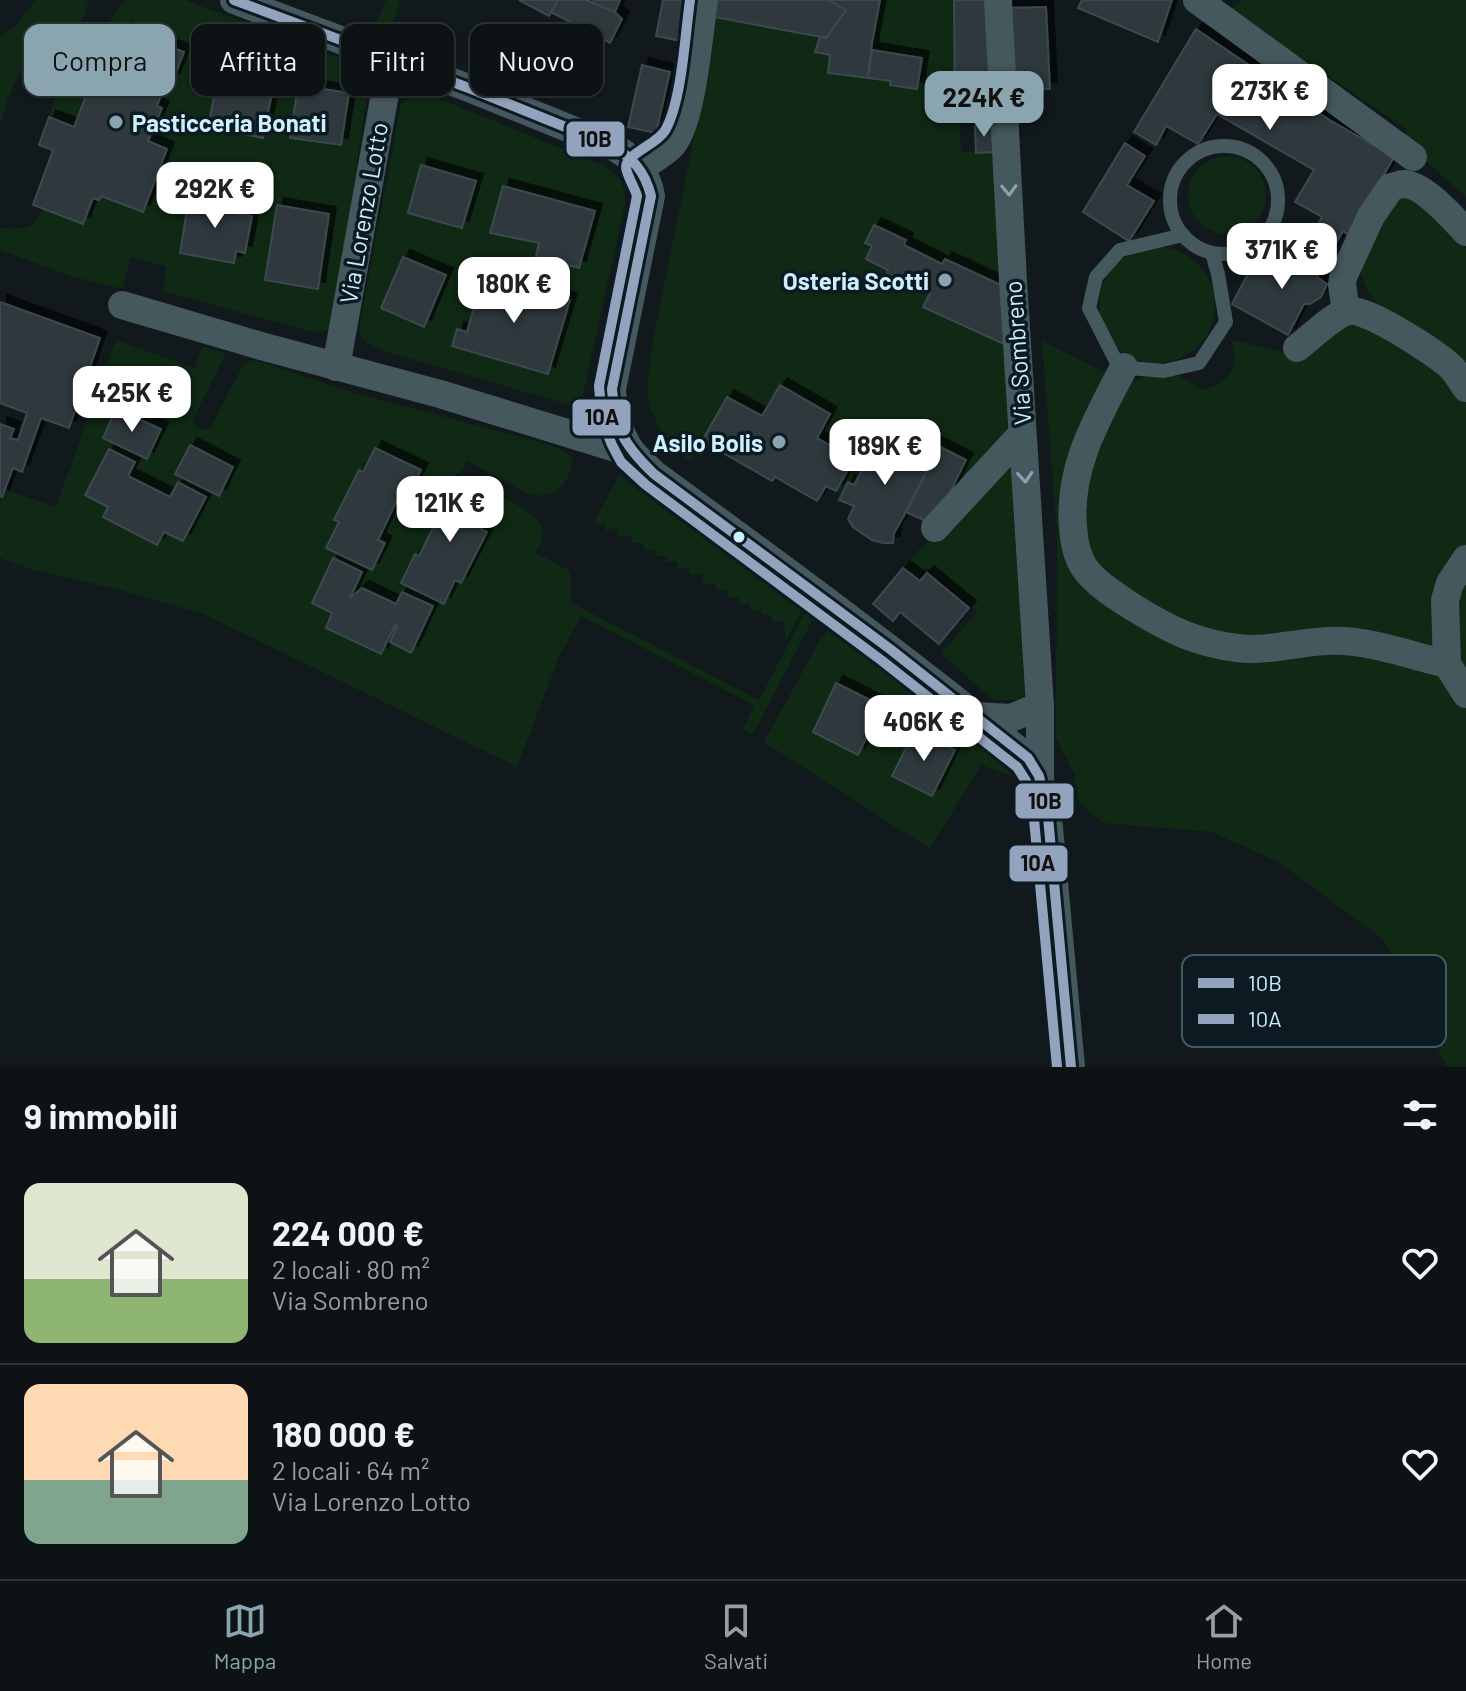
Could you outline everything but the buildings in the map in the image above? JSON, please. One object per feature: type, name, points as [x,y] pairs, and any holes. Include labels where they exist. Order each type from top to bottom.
[{"type":"street","points":[[234,0],[341,41]]},
{"type":"street","points":[[640,168],[671,146],[681,132],[688,107],[704,0]]},
{"type":"street","name":"Via Sombreno","points":[[998,0],[1040,706],[1040,781]]},
{"type":"street","points":[[1211,4],[1413,157]]},
{"type":"street","points":[[454,83],[610,145],[631,157],[647,180],[651,196],[612,389],[616,417],[632,453],[654,474],[828,601],[1028,758],[1040,781],[1048,817],[1071,1067]]},
{"type":"street","name":"Via Lorenzo Lotto","points":[[336,367],[385,96]]},
{"type":"street","points":[[1346,311],[1343,277],[1371,216],[1391,187],[1406,184],[1418,189],[1466,232]]},
{"type":"street","points":[[122,305],[440,394],[632,453]]},
{"type":"street","points":[[1297,348],[1332,319],[1346,311],[1356,310],[1385,323],[1452,368],[1466,388]]},
{"type":"street","points":[[1124,367],[1077,468],[1072,508],[1074,539],[1078,556],[1086,570],[1122,601],[1158,623],[1204,643],[1241,649],[1330,640],[1367,645],[1447,664]]},
{"type":"street","points":[[935,528],[1022,434]]},
{"type":"street","points":[[1466,559],[1450,583],[1445,600],[1447,664],[1466,694]]},
{"type":"street","points":[[976,716],[1011,718],[1040,706]]},
{"type":"lane","points":[[1226,146],[1244,150],[1260,160],[1271,174],[1277,192],[1277,210],[1271,227],[1260,241],[1246,250],[1229,254],[1212,253],[1196,246],[1183,235],[1174,220],[1170,203],[1172,186],[1179,171],[1192,157],[1208,148],[1226,146]]},
{"type":"lane","points":[[1183,235],[1120,250],[1096,277],[1089,308],[1119,367],[1164,371],[1199,363],[1226,322],[1212,253]]},
{"type":"green space","points":[[36,0],[89,0],[81,24],[24,24],[24,72],[11,90],[0,123],[0,37],[17,24]]},
{"type":"green space","points":[[125,0],[185,0],[249,24],[191,24],[191,96],[325,96],[325,53],[341,59],[341,96],[367,96],[334,318],[327,331],[313,332],[163,291],[166,266],[130,257],[123,289],[71,276],[0,250],[0,228],[31,225],[44,208],[83,224],[93,198],[99,200],[101,196],[143,212],[167,149],[148,141],[162,108],[157,106],[161,96],[175,96],[175,76],[184,52],[175,48],[175,24],[107,24]]},
{"type":"green space","points":[[386,0],[401,0],[392,24],[376,24]]},
{"type":"green space","points":[[880,0],[954,0],[961,152],[994,152],[1003,286],[942,264],[904,245],[906,239],[874,225],[865,242],[872,246],[866,259],[888,270],[887,274],[930,293],[924,308],[1008,346],[1016,436],[941,510],[966,460],[913,434],[906,448],[873,432],[862,453],[869,457],[854,485],[842,494],[836,491],[853,459],[817,438],[780,385],[762,416],[727,397],[690,462],[663,437],[650,407],[647,387],[654,335],[691,152],[709,16],[820,37],[815,51],[830,55],[828,73],[891,81],[891,85],[916,89],[921,58],[872,50]]},
{"type":"green space","points":[[1242,0],[1466,0],[1466,197],[1403,140],[1406,129],[1230,10]]},
{"type":"green space","points":[[56,96],[87,96],[74,127],[49,117]]},
{"type":"green space","points":[[414,96],[432,96],[603,165],[623,186],[625,205],[580,408],[381,350],[363,340],[359,329],[401,103]]},
{"type":"green space","points":[[1227,156],[1242,159],[1259,173],[1266,195],[1263,210],[1249,227],[1227,234],[1212,231],[1195,217],[1188,195],[1191,180],[1205,163]]},
{"type":"green space","points":[[1404,195],[1441,219],[1466,249],[1466,375],[1383,311],[1368,292],[1359,269],[1383,203]]},
{"type":"green space","points":[[1157,247],[1179,251],[1198,264],[1211,283],[1215,305],[1211,327],[1198,346],[1179,359],[1157,363],[1135,359],[1116,346],[1103,327],[1099,305],[1103,283],[1116,264],[1135,251]]},
{"type":"green space","points":[[1348,321],[1434,360],[1466,399],[1466,552],[1442,657],[1205,637],[1093,565],[1079,509],[1080,486],[1127,383],[1150,376],[1179,376],[1203,390],[1220,382],[1231,372],[1234,350],[1231,340],[1293,354]]},
{"type":"green space","points":[[116,340],[194,368],[203,346],[224,353],[194,418],[195,425],[203,430],[211,426],[242,367],[255,360],[355,393],[564,451],[572,458],[569,475],[560,488],[546,495],[529,494],[467,461],[459,478],[518,505],[537,520],[542,535],[536,553],[570,571],[570,602],[759,700],[805,612],[814,617],[753,734],[743,729],[754,705],[581,616],[559,657],[517,767],[203,614],[117,589],[34,570],[0,558],[0,496],[4,489],[56,507]]},
{"type":"green space","points":[[1042,341],[1113,376],[1064,529],[1148,624],[1337,647],[1443,669],[1466,705],[1466,1067],[1447,1067],[1437,1047],[1446,1047],[1446,955],[1391,955],[1384,940],[1280,863],[1212,832],[1103,823],[1079,802],[1074,773],[1056,738],[1057,533]]},
{"type":"green space","points":[[1017,449],[1029,693],[1019,700],[993,700],[941,653],[977,612],[927,567],[917,578],[903,566]]},
{"type":"green space","points":[[619,475],[802,611],[785,643],[784,621],[772,622],[772,615],[751,610],[750,604],[739,604],[738,597],[728,598],[727,590],[717,590],[716,584],[704,585],[702,574],[689,575],[689,568],[677,568],[677,562],[666,561],[667,556],[655,556],[654,550],[644,550],[643,543],[632,543],[631,535],[619,537],[616,527],[606,531],[604,522],[593,524]]},
{"type":"green space","points":[[1466,567],[1466,683],[1449,614]]},
{"type":"green space","points":[[843,628],[942,707],[1021,779],[981,765],[930,849],[764,742],[820,640],[828,631]]},
{"type":"transit line","name":"10B","points":[[234,0],[610,145],[636,166],[651,196],[612,389],[623,436],[654,474],[890,649],[1028,758],[1039,776],[1048,817],[1071,1067]]},
{"type":"transit line","name":"10A","points":[[690,0],[679,84],[671,116],[662,134],[632,157],[626,167],[637,196],[599,386],[602,420],[621,462],[646,485],[881,660],[1017,767],[1026,781],[1034,819],[1057,1067]]},
{"type":"place","name":"Pasticceria Bonati","points":[[116,122]]},
{"type":"place","name":"Osteria Scotti","points":[[945,280]]},
{"type":"place","name":"Asilo Bolis","points":[[779,442]]}]
